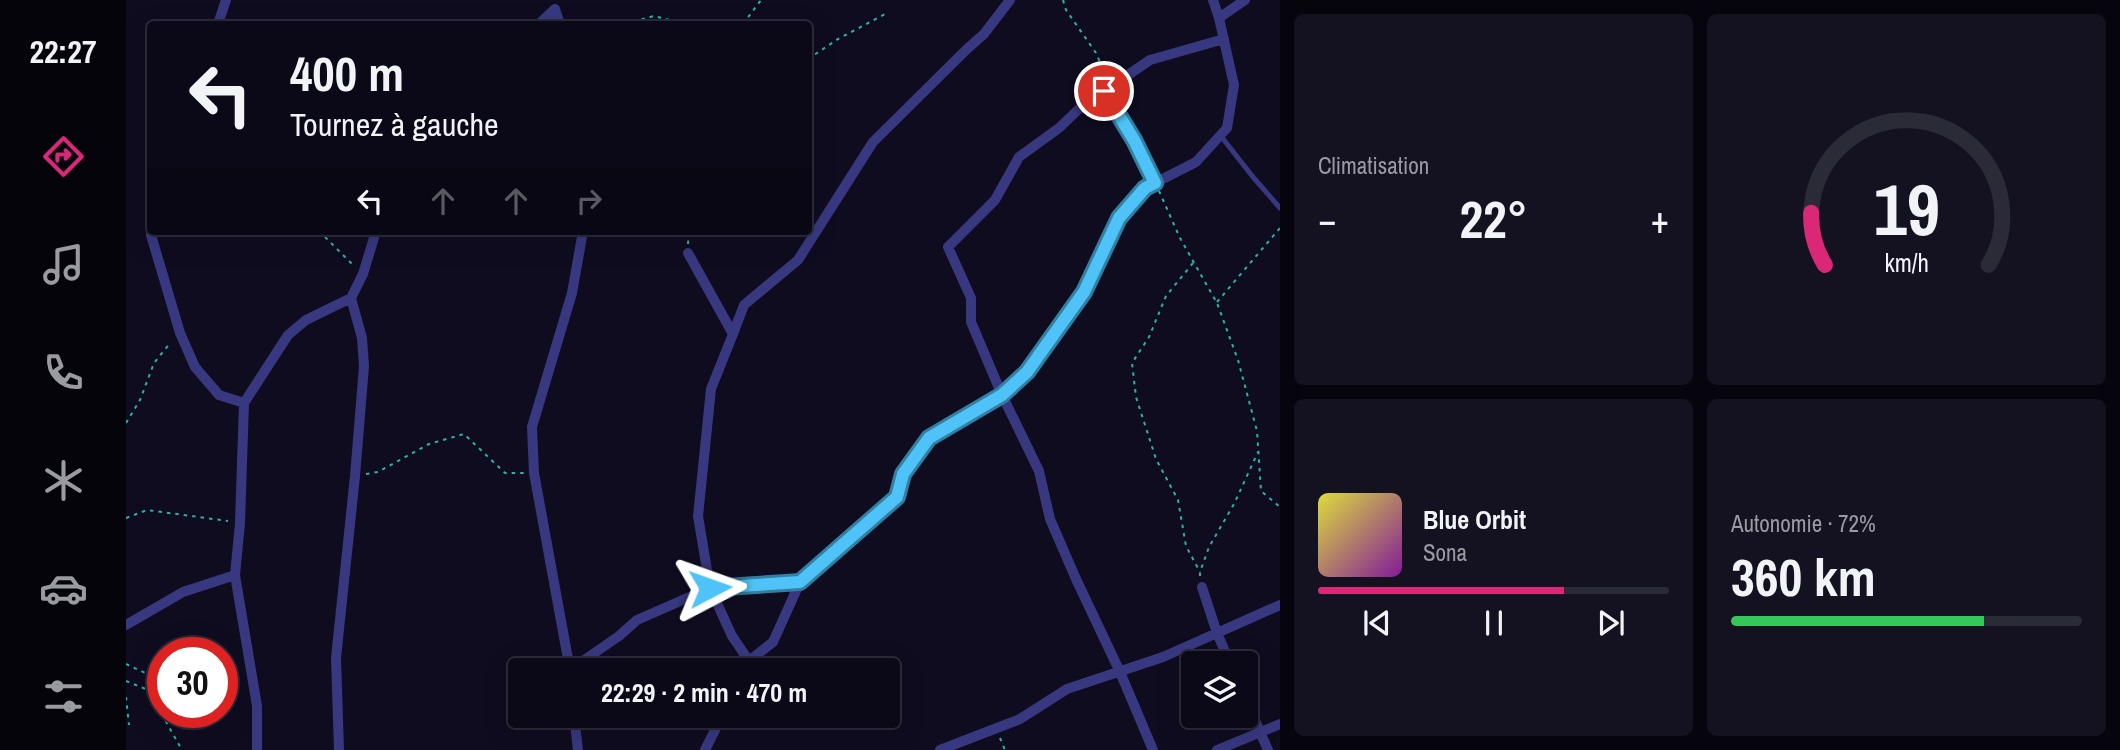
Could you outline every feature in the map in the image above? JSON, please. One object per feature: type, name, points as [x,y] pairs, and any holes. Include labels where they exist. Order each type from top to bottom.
[{"type":"street","points":[[219,21],[226,0]]},
{"type":"street","points":[[743,658],[710,588],[698,516],[711,389],[744,305],[798,260],[873,142],[984,34],[1010,0]]},
{"type":"street","points":[[756,658],[773,642],[800,582],[897,497],[903,474],[929,438],[1002,395],[1027,372],[1084,292],[1119,218],[1145,188],[1196,162],[1227,128],[1234,85],[1213,0]]},
{"type":"street","points":[[1219,18],[1245,0]]},
{"type":"street","points":[[542,21],[555,9],[559,21]]},
{"type":"street","points":[[1153,750],[1050,519],[1039,471],[1002,395],[971,322],[971,298],[948,247],[995,200],[1019,157],[1059,128],[1081,107],[1150,60],[1224,38]]},
{"type":"street","points":[[151,235],[180,333],[195,367],[219,394],[244,403]]},
{"type":"street","points":[[257,750],[257,706],[235,575],[240,523],[244,403],[288,335],[306,320],[351,298],[363,274],[375,235]]},
{"type":"street","points":[[568,658],[534,473],[532,427],[572,293],[582,235]]},
{"type":"street","points":[[688,253],[733,334]]},
{"type":"street","points":[[339,750],[336,658],[355,477],[363,366],[362,338],[351,298]]},
{"type":"street","points":[[126,625],[183,592],[235,575]]},
{"type":"street","points":[[587,658],[637,620],[710,588],[800,582]]},
{"type":"street","points":[[1202,587],[1225,651]]},
{"type":"street","points":[[940,750],[1020,719],[1068,689],[1163,657],[1280,605]]},
{"type":"street","points":[[1217,750],[1280,724]]},
{"type":"street","points":[[1258,727],[1268,750]]},
{"type":"street","points":[[575,728],[578,750]]},
{"type":"street","points":[[705,750],[716,728]]},
{"type":"lane","points":[[1107,89],[1155,183]]},
{"type":"lane","points":[[1220,135],[1280,208]]},
{"type":"path","points":[[745,21],[761,0]]},
{"type":"path","points":[[1063,0],[1066,10],[1096,53],[1107,89]]},
{"type":"path","points":[[812,56],[887,13]]},
{"type":"path","points":[[636,21],[654,16],[674,21]]},
{"type":"path","points":[[1155,183],[1180,238],[1217,303],[1238,360],[1257,431],[1261,491],[1280,507]]},
{"type":"path","points":[[1217,303],[1280,228]]},
{"type":"path","points":[[323,235],[363,274]]},
{"type":"path","points":[[506,235],[510,236]]},
{"type":"path","points":[[1194,263],[1166,296],[1149,337],[1132,362],[1136,397],[1156,460],[1178,500],[1186,546],[1200,572],[1202,587]]},
{"type":"path","points":[[126,423],[141,400],[154,363],[180,333]]},
{"type":"path","points":[[355,477],[378,472],[429,444],[464,433],[505,473],[534,473]]},
{"type":"path","points":[[1200,572],[1209,547],[1234,504],[1258,451]]},
{"type":"path","points":[[126,518],[147,510],[240,523]]},
{"type":"path","points":[[126,664],[147,674]]},
{"type":"path","points":[[126,681],[148,690],[182,750]]},
{"type":"path","points":[[126,697],[129,725]]},
{"type":"route","points":[[710,588],[800,582],[897,497],[903,474],[929,438],[1002,395],[1027,372],[1084,292],[1119,218],[1145,188],[1155,183],[1134,140],[1104,91]]}]
